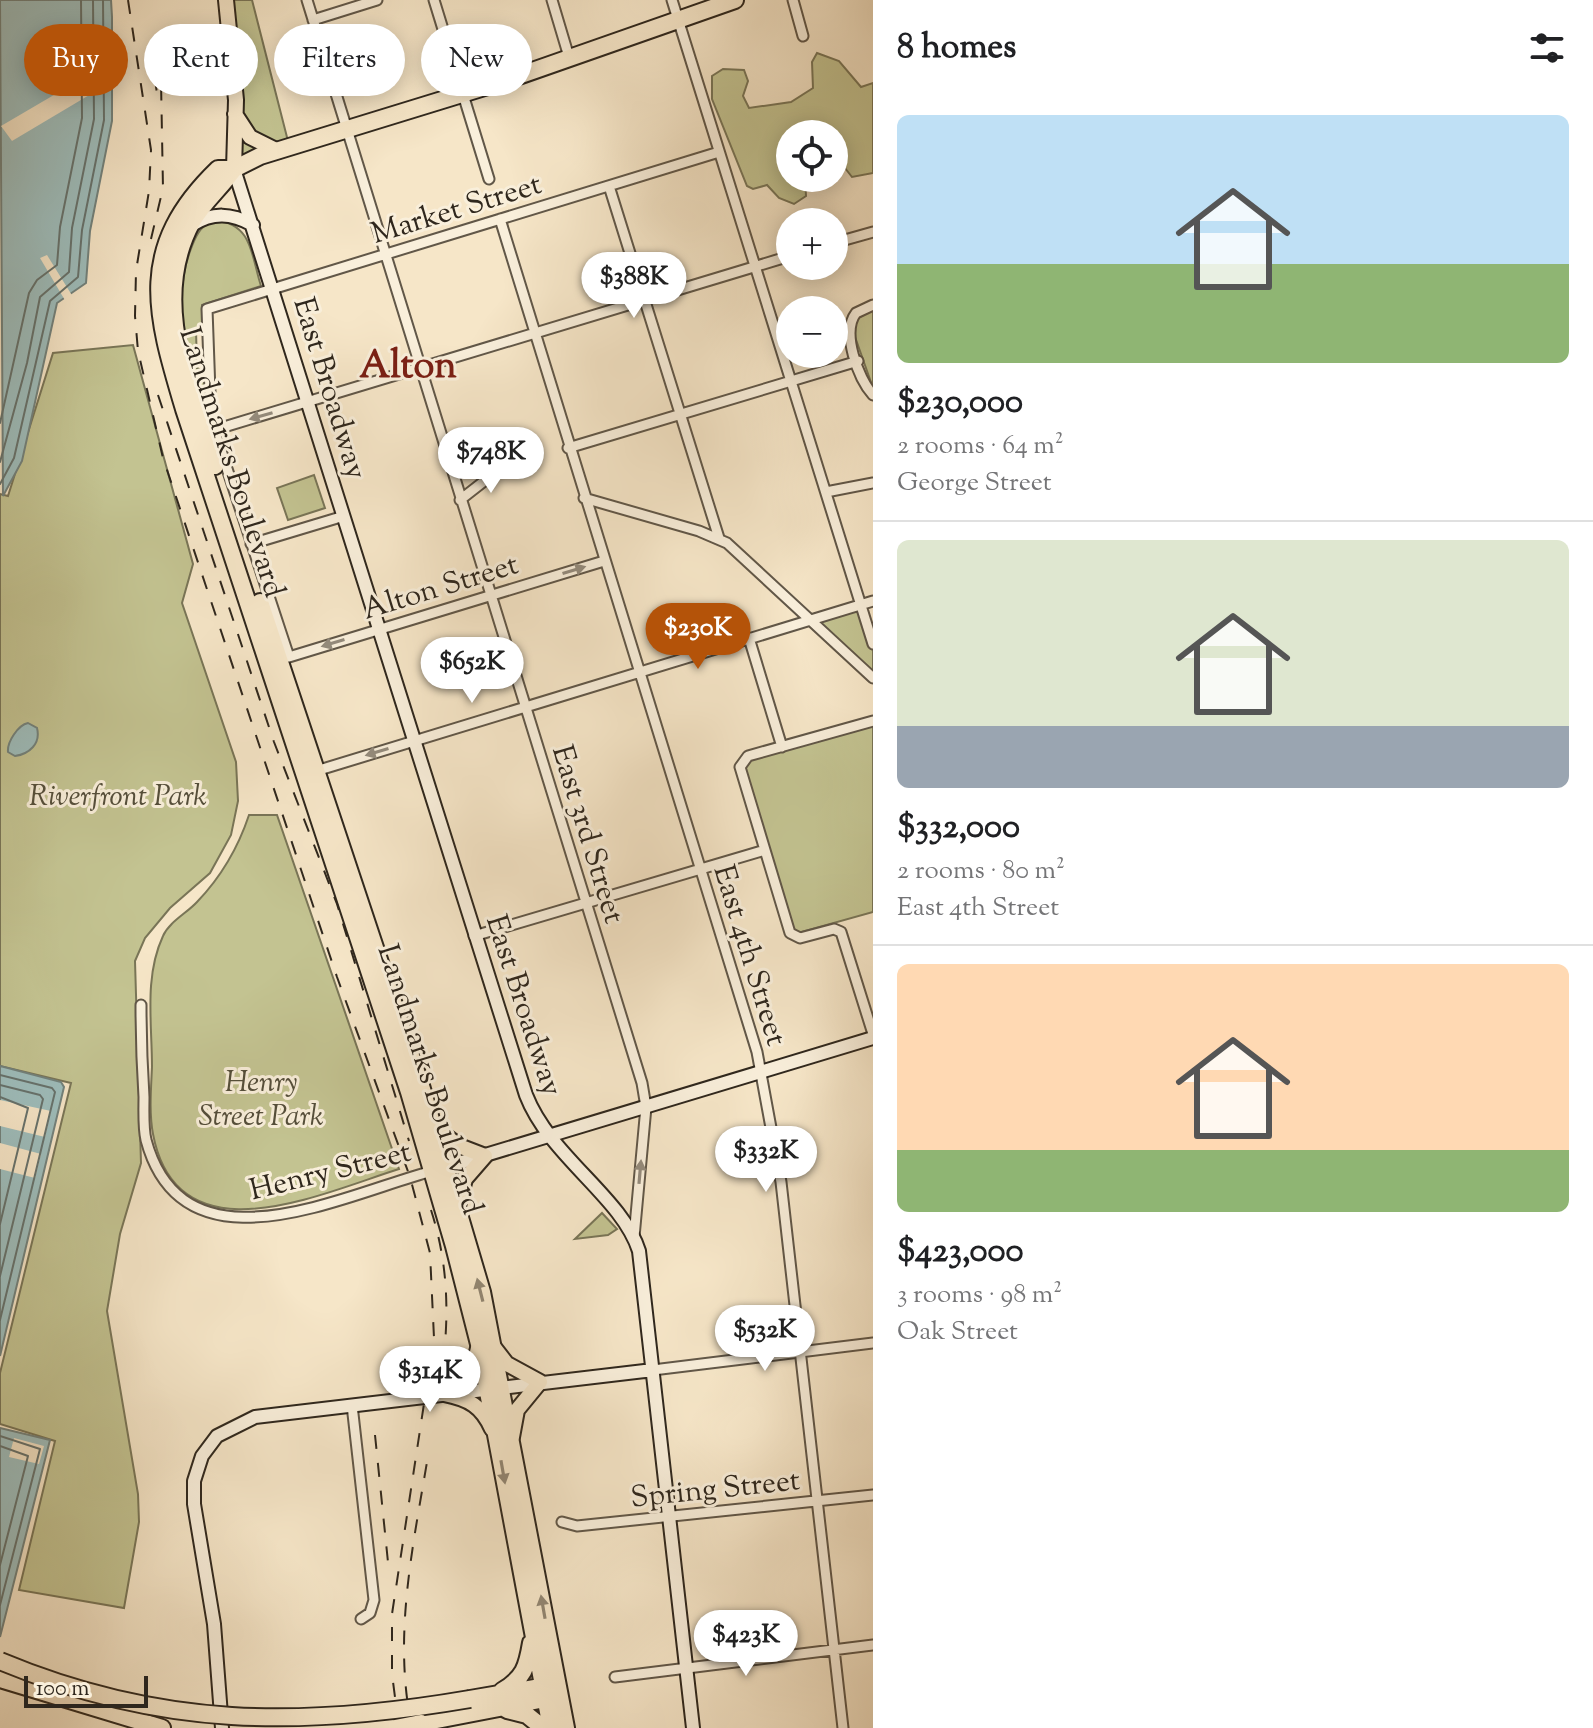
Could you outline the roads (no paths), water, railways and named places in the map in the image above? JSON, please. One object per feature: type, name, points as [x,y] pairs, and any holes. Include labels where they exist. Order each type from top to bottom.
[{"type":"highway","points":[[532,70],[735,0]]},
{"type":"highway","points":[[234,169],[278,151],[455,96]]},
{"type":"highway","name":"Landmarks Boulevard","points":[[234,169],[218,169],[181,212],[163,250],[159,319],[184,409],[439,1169],[485,1343],[505,1440],[552,1691],[551,1728]]},
{"type":"highway","name":"Landmarks Boulevard","points":[[234,169],[200,208],[187,231],[173,281],[172,312],[178,347],[434,1127],[439,1169],[457,1210],[482,1292],[485,1343]]},
{"type":"highway","name":"Landmarks Boulevard","points":[[505,1440],[533,1633],[566,1728]]},
{"type":"highway","points":[[495,1703],[526,1671],[533,1633]]},
{"type":"highway","points":[[0,1661],[52,1682],[123,1703],[160,1712],[248,1723],[344,1721],[495,1703],[552,1691]]},
{"type":"highway","points":[[0,1679],[162,1728]]},
{"type":"highway","points":[[495,1703],[518,1711],[543,1728]]},
{"type":"highway","points":[[395,1728],[472,1706]]},
{"type":"main road","points":[[226,0],[235,114],[234,169]]},
{"type":"main road","points":[[235,114],[250,137],[278,151]]},
{"type":"main road","points":[[434,1127],[459,1146],[485,1156],[465,1179],[457,1210]]},
{"type":"main road","points":[[444,1394],[473,1369],[485,1343],[507,1364],[540,1382],[517,1410],[505,1440]]},
{"type":"main road","points":[[444,1394],[472,1402],[485,1413],[505,1440]]},
{"type":"street","name":"East 3rd Street","points":[[307,0],[383,255],[642,1083],[646,1107],[634,1237]]},
{"type":"street","points":[[313,20],[377,0]]},
{"type":"street","points":[[434,0],[441,24]]},
{"type":"street","points":[[552,0],[569,57]]},
{"type":"street","points":[[672,0],[873,644]]},
{"type":"street","points":[[793,0],[803,36]]},
{"type":"street","points":[[463,96],[489,179]]},
{"type":"street","name":"Market Street","points":[[214,430],[210,411],[207,309],[719,152]]},
{"type":"street","name":"East Broadway","points":[[234,169],[526,1095],[548,1136],[634,1237]]},
{"type":"street","points":[[609,186],[719,538]]},
{"type":"street","points":[[187,231],[192,224],[216,215],[234,217],[253,225]]},
{"type":"street","name":"East 4th Street","points":[[500,219],[760,1072],[781,1182],[843,1728]]},
{"type":"street","points":[[848,239],[873,232]]},
{"type":"street","points":[[344,516],[251,544],[214,430],[776,260]]},
{"type":"street","points":[[871,393],[858,361],[849,324],[856,313],[873,305]]},
{"type":"street","points":[[568,448],[858,361]]},
{"type":"street","points":[[446,455],[471,465],[506,466],[460,500]]},
{"type":"street","points":[[826,492],[873,483]]},
{"type":"street","points":[[584,498],[719,538],[873,678]]},
{"type":"street","name":"Alton Street","points":[[251,544],[289,657],[604,561]]},
{"type":"street","points":[[316,771],[873,601]]},
{"type":"street","points":[[749,638],[782,747]]},
{"type":"street","points":[[873,721],[748,756],[741,762],[765,850],[794,936],[800,938],[834,929],[841,932],[873,1036]]},
{"type":"street","points":[[474,936],[765,850]]},
{"type":"street","name":"Henry Street","points":[[141,1005],[146,1138],[170,1188],[192,1206],[218,1216],[258,1219],[485,1156],[873,1036]]},
{"type":"street","points":[[634,1237],[653,1370],[693,1728]]},
{"type":"street","points":[[222,1728],[214,1624],[194,1504],[194,1481],[202,1456],[217,1436],[242,1421],[873,1343]]},
{"type":"street","points":[[352,1405],[374,1600],[370,1613],[361,1619]]},
{"type":"street","name":"Spring Street","points":[[562,1522],[577,1526],[873,1495]]},
{"type":"street","points":[[615,1677],[873,1645]]},
{"type":"water","points":[[0,0],[111,0],[112,24],[24,24],[24,96],[112,96],[112,121],[90,231],[86,283],[57,303],[22,461],[3,496]]},
{"type":"water","points":[[28,723],[37,728],[37,739],[29,750],[15,756],[8,752],[9,744],[17,730]]},
{"type":"water","points":[[0,1066],[61,1082],[64,1087],[0,1356]]},
{"type":"water","points":[[0,1428],[50,1440],[0,1637]]},
{"type":"railway","points":[[128,0],[151,150],[149,191],[136,271],[135,316],[138,351],[163,458],[337,977],[410,1177],[430,1253],[434,1338],[392,1614],[392,1674],[399,1728]]},
{"type":"railway","points":[[151,239],[163,188],[161,96]]},
{"type":"railway","points":[[158,395],[274,742],[337,904],[409,1141]]},
{"type":"railway","points":[[431,1210],[442,1258],[446,1306],[444,1354],[437,1403]]},
{"type":"railway","points":[[375,1435],[389,1572]]},
{"type":"railway","points":[[412,1728],[404,1661],[404,1628],[427,1462]]},
{"type":"district","name":"Alton","points":[[408,364]]},
{"type":"park label","name":"Riverfront Park","points":[[118,795]]},
{"type":"park label","name":"Henry Street Park","points":[[261,1098]]}]
